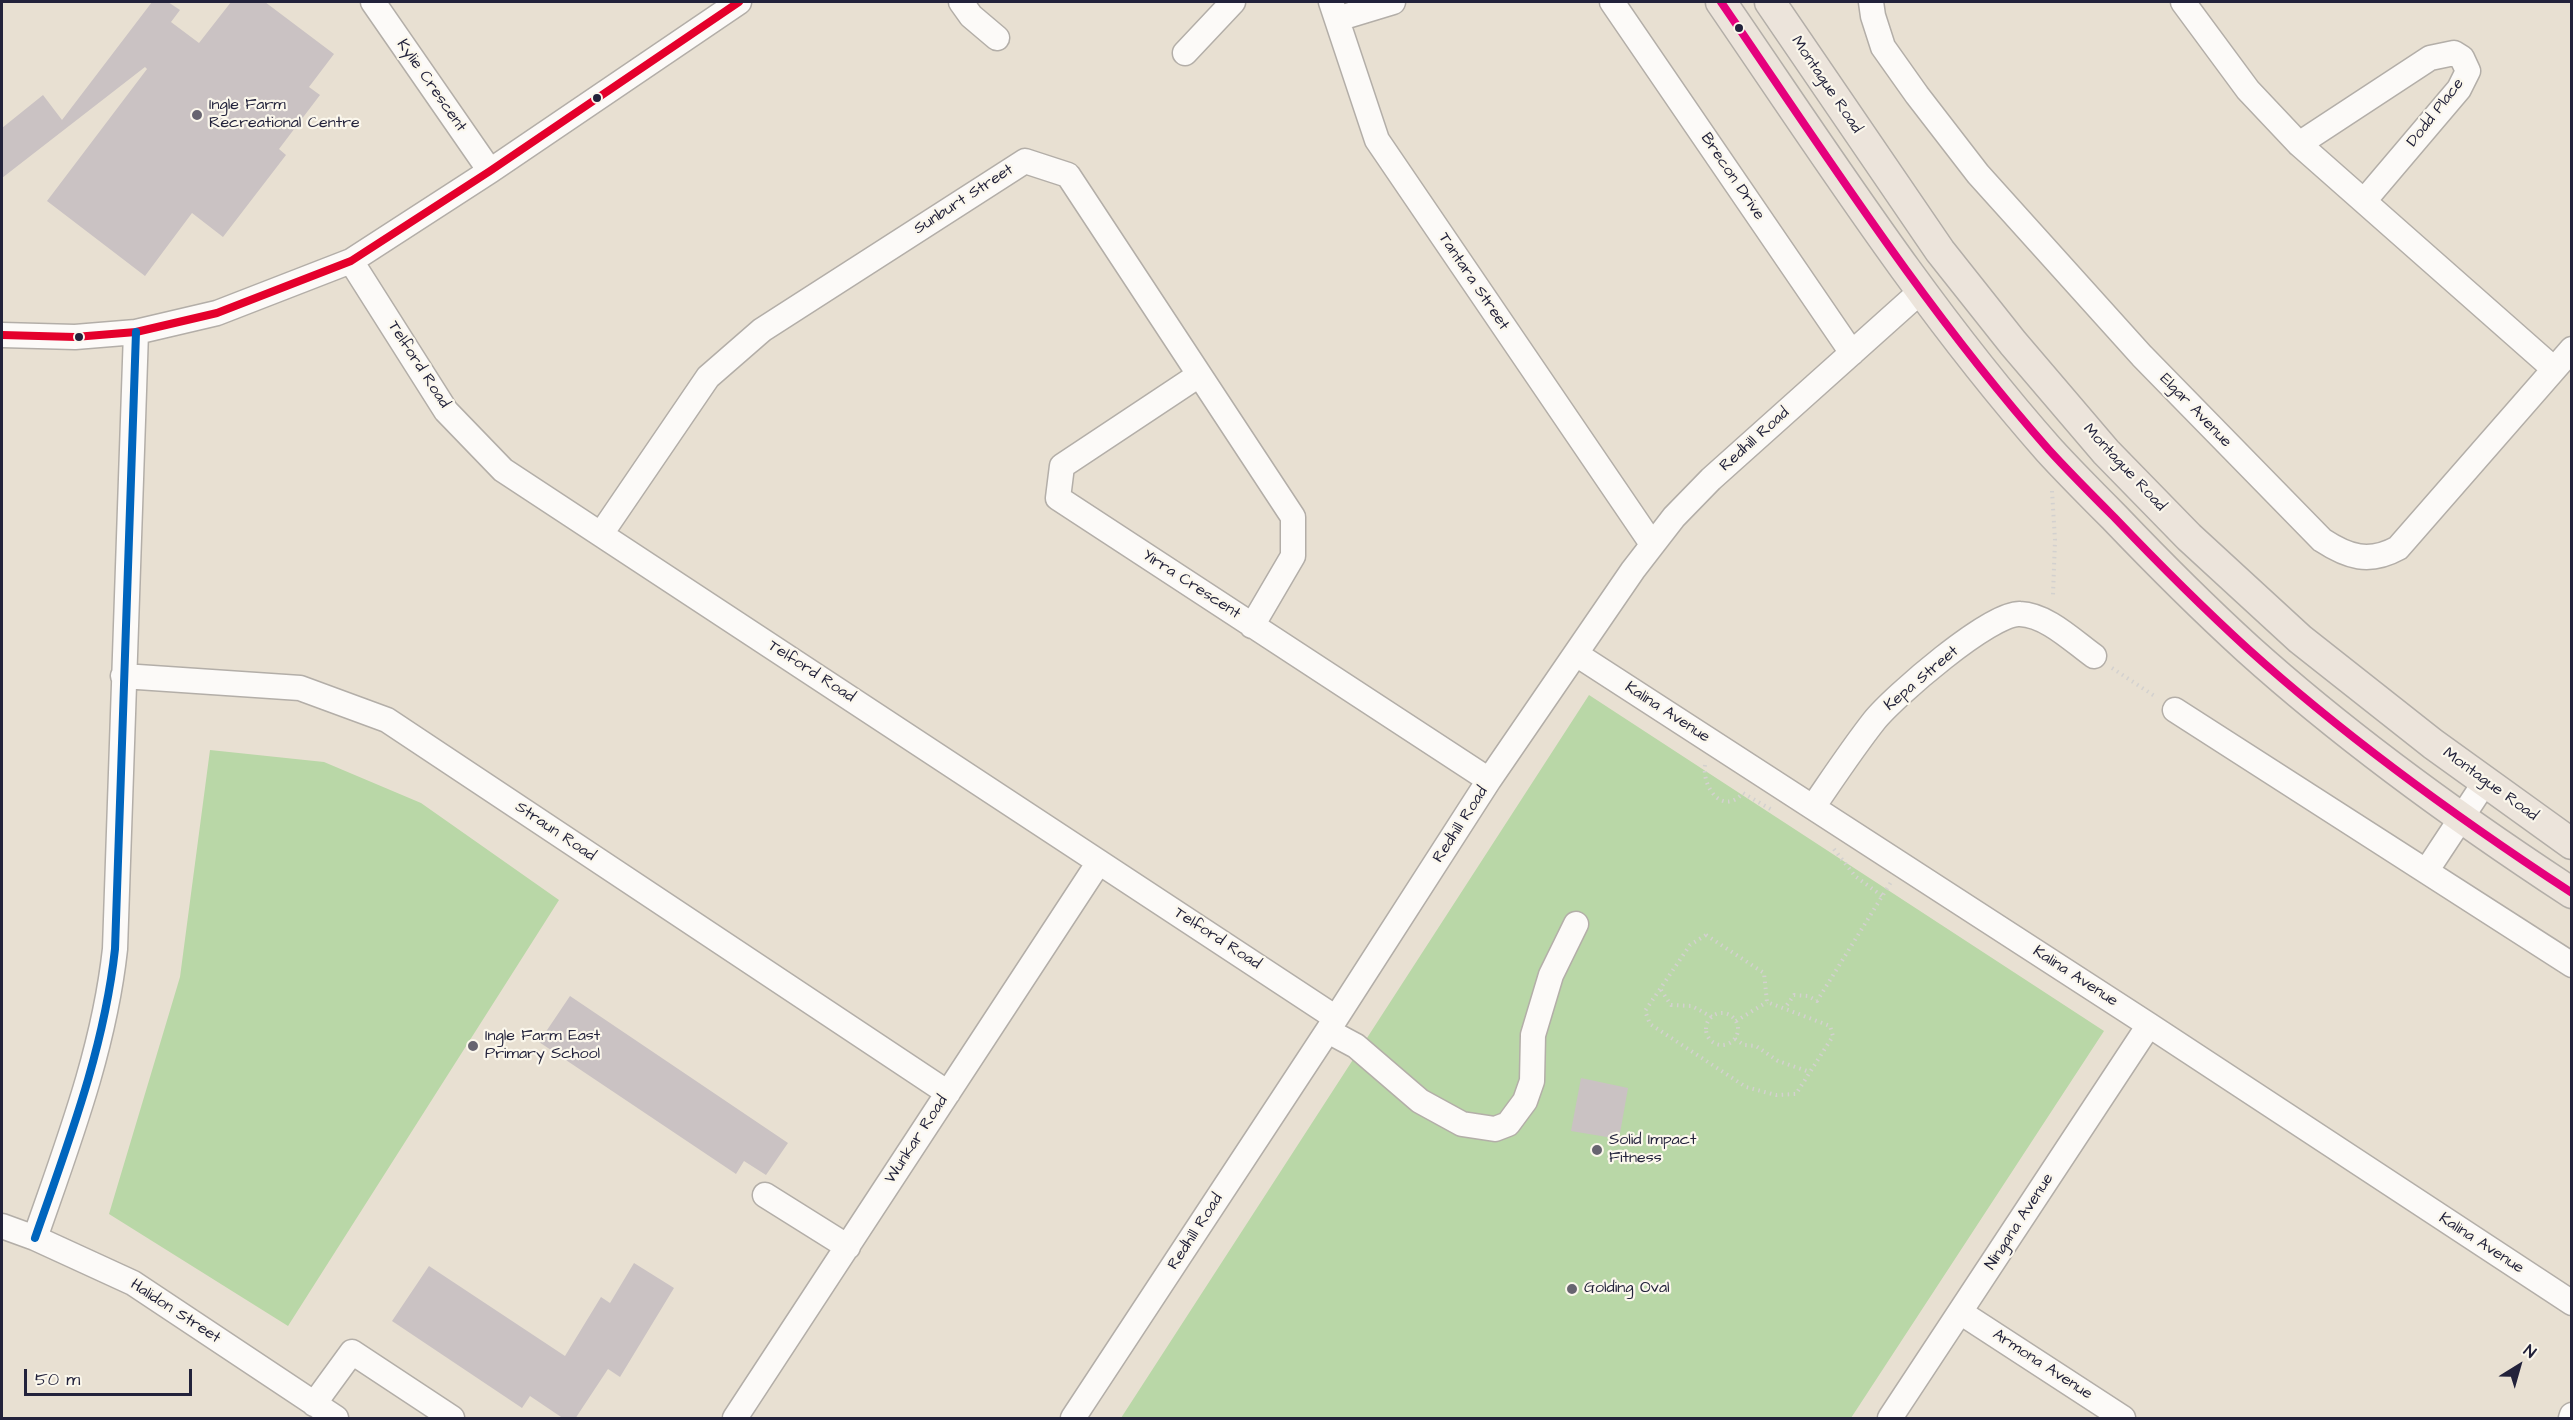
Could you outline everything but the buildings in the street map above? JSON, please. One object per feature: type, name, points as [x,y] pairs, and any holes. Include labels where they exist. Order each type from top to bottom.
[{"type":"main road","points":[[1721,2],[1874,228],[1962,346],[2050,451],[2158,563],[2249,649],[2342,727],[2461,819],[2571,893]]},
{"type":"main road","name":"Montague Road","points":[[1770,2],[1952,266],[2106,452],[2189,537],[2300,639],[2433,744],[2571,844]]},
{"type":"main road","points":[[1921,291],[1952,266]]},
{"type":"street","name":"Kylie Crescent","points":[[373,2],[490,171]]},
{"type":"street","points":[[2,335],[75,337],[136,332],[217,313],[351,261],[490,171],[740,2]]},
{"type":"street","points":[[961,2],[971,16],[997,38]]},
{"type":"street","points":[[1185,53],[1233,2]]},
{"type":"street","points":[[1334,10],[1393,2]]},
{"type":"street","name":"Brecon Drive","points":[[1612,2],[1852,353]]},
{"type":"street","name":"Elgar Avenue","points":[[1871,2],[1872,16],[1883,47],[1917,96],[1978,174],[2142,356],[2322,540],[2337,550],[2362,559],[2385,555],[2397,548],[2571,349]]},
{"type":"street","points":[[2183,2],[2248,90],[2299,144],[2554,369]]},
{"type":"street","name":"Tantara Street","points":[[1334,10],[1377,140],[1652,544]]},
{"type":"street","name":"Dodd Place","points":[[2299,144],[2430,58],[2454,53],[2462,58],[2468,71],[2466,79],[2364,201]]},
{"type":"street","name":"Sunburt Street","points":[[601,534],[708,377],[717,369],[762,330],[1025,161],[1068,176],[1293,518],[1293,556],[1252,626]]},
{"type":"street","name":"Telford Road","points":[[351,261],[447,411],[503,470],[1099,862],[1332,1024],[1420,1101],[1462,1124],[1495,1129],[1508,1124],[1525,1101],[1532,1081],[1533,1035],[1551,975],[1576,924]]},
{"type":"street","name":"Redhill Road","points":[[1073,1419],[1489,780],[1652,544],[1674,517],[1711,479],[1921,291]]},
{"type":"street","points":[[35,1238],[89,1082],[111,983],[136,332]]},
{"type":"street","name":"Yirra Crescent","points":[[1199,375],[1062,466],[1058,498],[1489,780]]},
{"type":"street","name":"Kepa Street","points":[[1813,807],[1875,719],[1937,662],[1998,620],[2018,613],[2038,618],[2094,656]]},
{"type":"street","name":"Kalina Avenue","points":[[1576,654],[2149,1025],[2571,1303]]},
{"type":"street","name":"Straun Road","points":[[123,676],[300,688],[387,720],[948,1093]]},
{"type":"street","points":[[2175,710],[2427,870],[2571,965]]},
{"type":"street","points":[[2427,870],[2485,782]]},
{"type":"street","name":"Wunkar Road","points":[[735,1419],[1099,862]]},
{"type":"street","name":"Ningana Avenue","points":[[1890,1419],[2149,1025]]},
{"type":"street","points":[[765,1195],[848,1246]]},
{"type":"street","name":"Halidon Street","points":[[2,1226],[35,1238],[133,1283],[336,1419]]},
{"type":"street","name":"Armona Avenue","points":[[1960,1312],[2123,1419]]},
{"type":"street","points":[[314,1404],[352,1352],[452,1419]]},
{"type":"path","points":[[2052,490],[2055,540],[2053,595]]},
{"type":"path","points":[[2094,656],[2175,710]]},
{"type":"path","points":[[1716,744],[1705,764],[1704,777],[1708,789],[1717,798],[1727,801],[1738,799],[1743,793],[1764,807],[1776,811]]},
{"type":"path","points":[[1828,840],[1855,876],[1882,896]]},
{"type":"path","points":[[1787,1005],[1794,995],[1808,996],[1817,1001],[1893,879]]},
{"type":"path","points":[[1706,935],[1764,973],[1767,1002],[1830,1026],[1833,1036],[1796,1094],[1776,1095],[1746,1087],[1650,1024],[1646,1011],[1690,945],[1706,935]]},
{"type":"path","points":[[1660,990],[1671,1005],[1692,1006],[1712,1017],[1726,1014],[1736,1021],[1738,1029],[1735,1039],[1726,1044],[1715,1043],[1711,1040],[1707,1025],[1712,1017]]},
{"type":"path","points":[[1736,1021],[1767,1002]]},
{"type":"path","points":[[1735,1039],[1744,1045],[1756,1046],[1778,1061],[1810,1072]]},
{"type":"green space","points":[[1589,695],[2104,1031],[1851,1418],[1121,1418]]},
{"type":"green space","points":[[210,750],[324,762],[421,803],[559,900],[288,1326],[109,1214],[180,977]]},
{"type":"transit line","points":[[2,335],[75,337],[136,332],[217,313],[351,261],[490,171],[739,2]]},
{"type":"transit line","points":[[1721,2],[1919,288],[2004,397],[2065,467],[2197,601],[2248,649],[2325,715],[2405,777],[2572,893]]},
{"type":"transit line","points":[[35,1238],[94,1060],[110,987],[115,949],[136,332]]},
{"type":"place","name":"Ingle Farm Recreational Centre","points":[[197,115]]},
{"type":"place","name":"Ingle Farm East Primary School","points":[[473,1046]]},
{"type":"place","name":"Solid Impact Fitness","points":[[1597,1150]]},
{"type":"place","name":"Golding Oval","points":[[1572,1289]]}]
